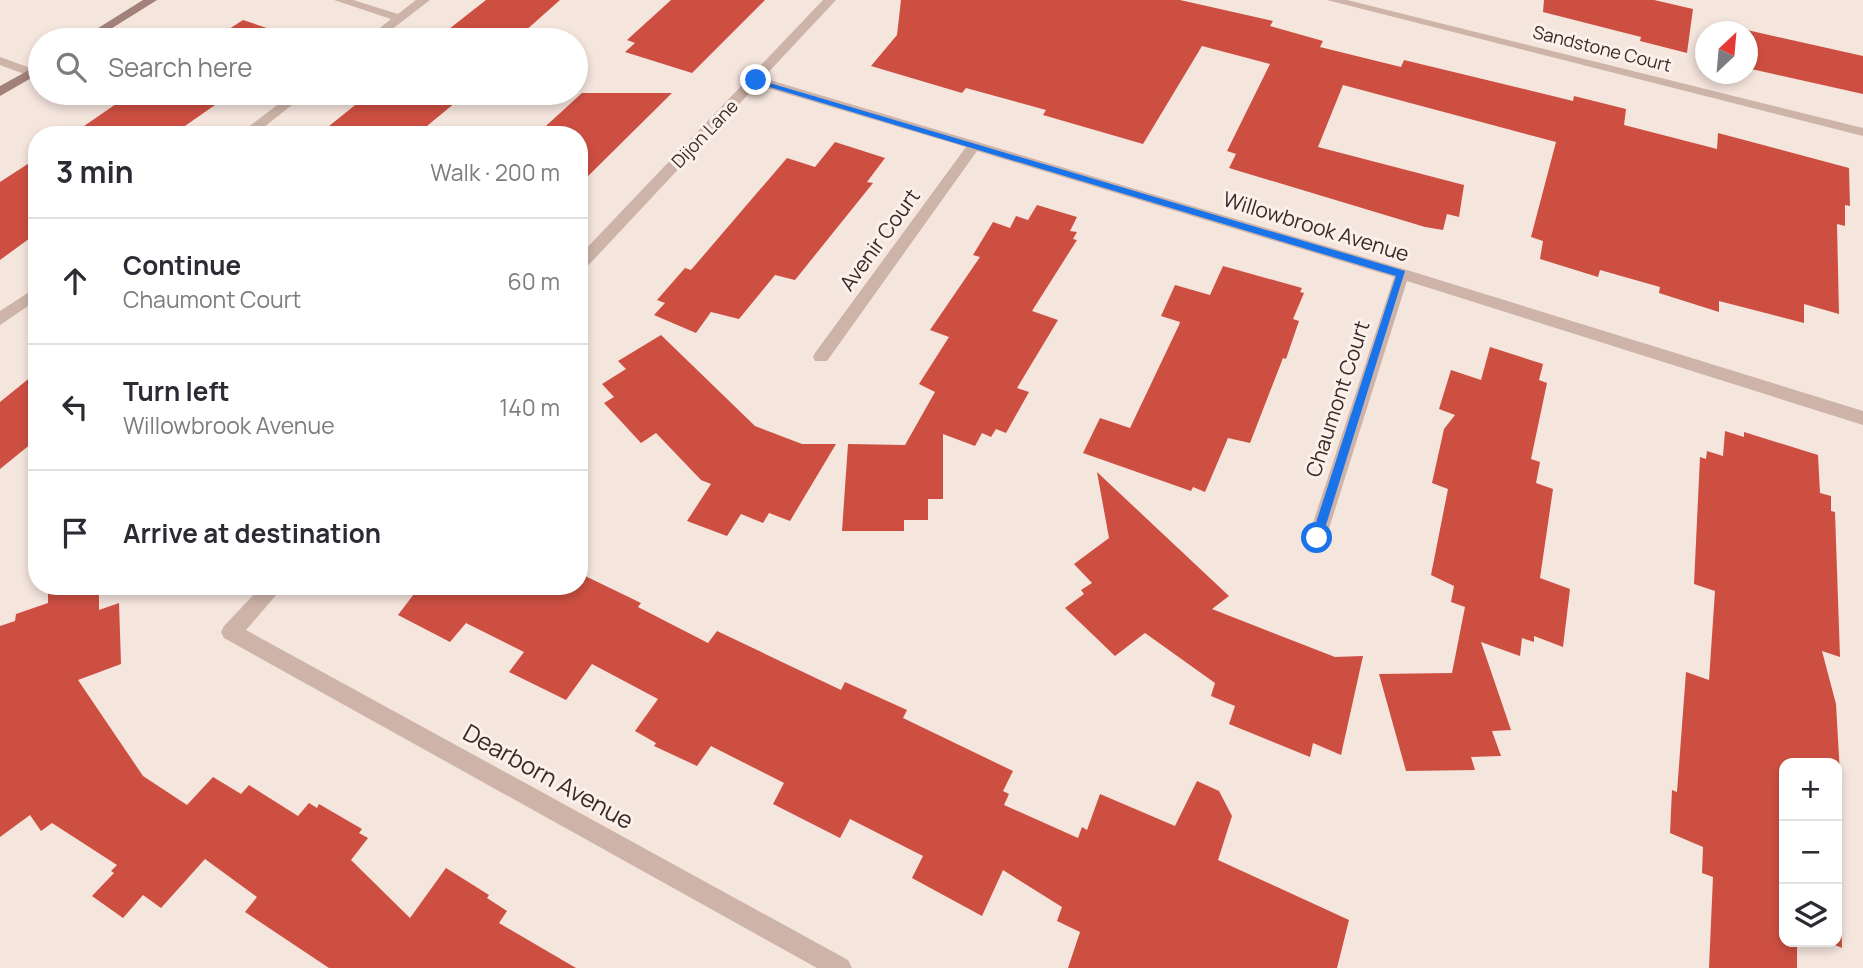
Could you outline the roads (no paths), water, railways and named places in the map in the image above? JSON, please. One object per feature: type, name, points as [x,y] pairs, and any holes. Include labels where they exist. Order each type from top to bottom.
[{"type":"street","points":[[105,28],[151,0]]},
{"type":"street","points":[[340,0],[400,18]]},
{"type":"street","points":[[387,28],[424,0]]},
{"type":"street","name":"Dijon Lane","points":[[588,257],[830,0]]},
{"type":"street","name":"Sandstone Court","points":[[1333,0],[1863,132]]},
{"type":"street","points":[[0,61],[28,68]]},
{"type":"street","points":[[0,92],[28,75]]},
{"type":"street","name":"Willowbrook Avenue","points":[[756,80],[1402,274],[1863,418]]},
{"type":"street","points":[[257,126],[285,105]]},
{"type":"street","name":"Avenir Court","points":[[821,357],[974,146]]},
{"type":"street","name":"Chaumont Court","points":[[1317,538],[1402,274]]},
{"type":"street","points":[[0,320],[28,299]]},
{"type":"street","name":"Dearborn Avenue","points":[[266,595],[231,632],[840,968]]}]
